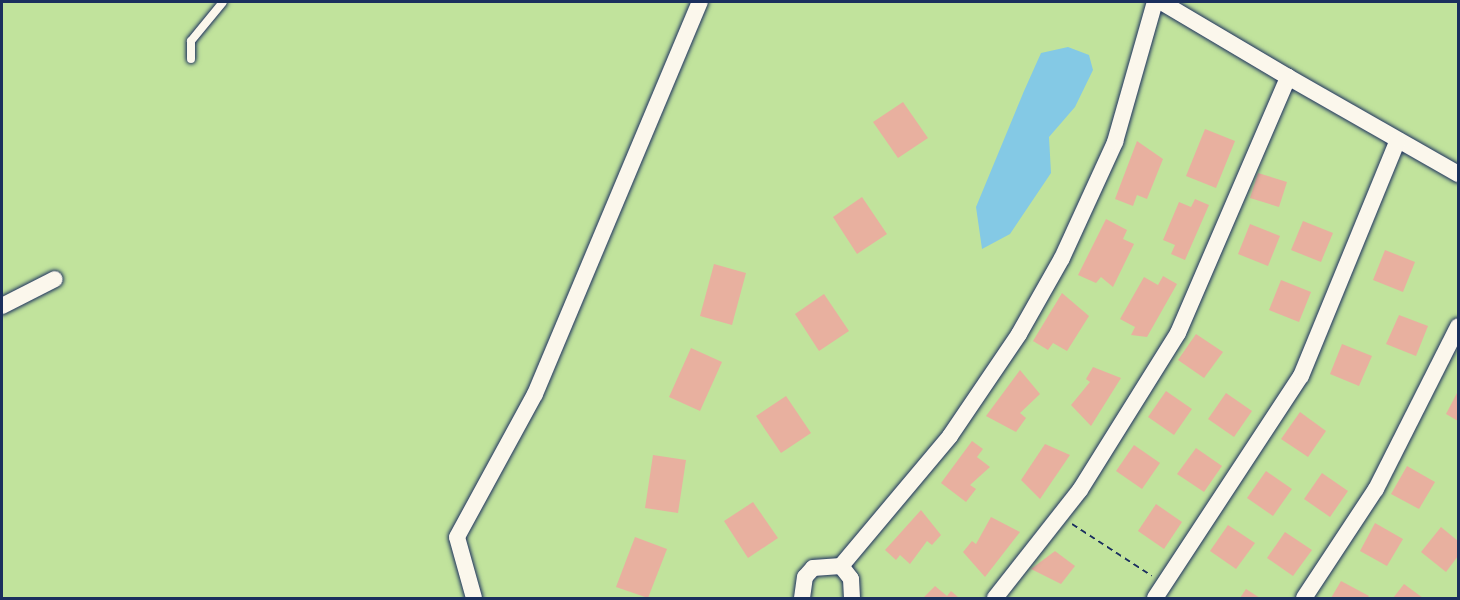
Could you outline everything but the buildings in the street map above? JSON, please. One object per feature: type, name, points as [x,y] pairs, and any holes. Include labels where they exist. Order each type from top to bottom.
[{"type":"street","points":[[802,598],[805,578],[813,568],[841,566],[950,436],[1062,258],[1115,142],[1155,2]]},
{"type":"street","points":[[1161,2],[1458,174]]},
{"type":"street","points":[[474,598],[457,537],[535,394],[697,3]]},
{"type":"street","points":[[995,598],[1060,516],[1178,333],[1288,77]]},
{"type":"street","points":[[1160,593],[1300,376],[1398,140]]},
{"type":"street","points":[[2,306],[55,279]]},
{"type":"street","points":[[1304,598],[1376,489],[1458,327]]},
{"type":"street","points":[[841,566],[851,579],[852,598]]},
{"type":"lane","points":[[191,60],[191,40],[223,2]]},
{"type":"path","points":[[1060,516],[1101,546],[1133,559],[1160,593]]},
{"type":"green space","points":[[2,2],[1458,2],[1458,598],[2,598]]},
{"type":"water","points":[[1068,47],[1089,55],[1093,70],[1075,107],[1049,137],[1051,173],[1010,234],[982,249],[976,207],[1024,91],[1041,53]]}]
